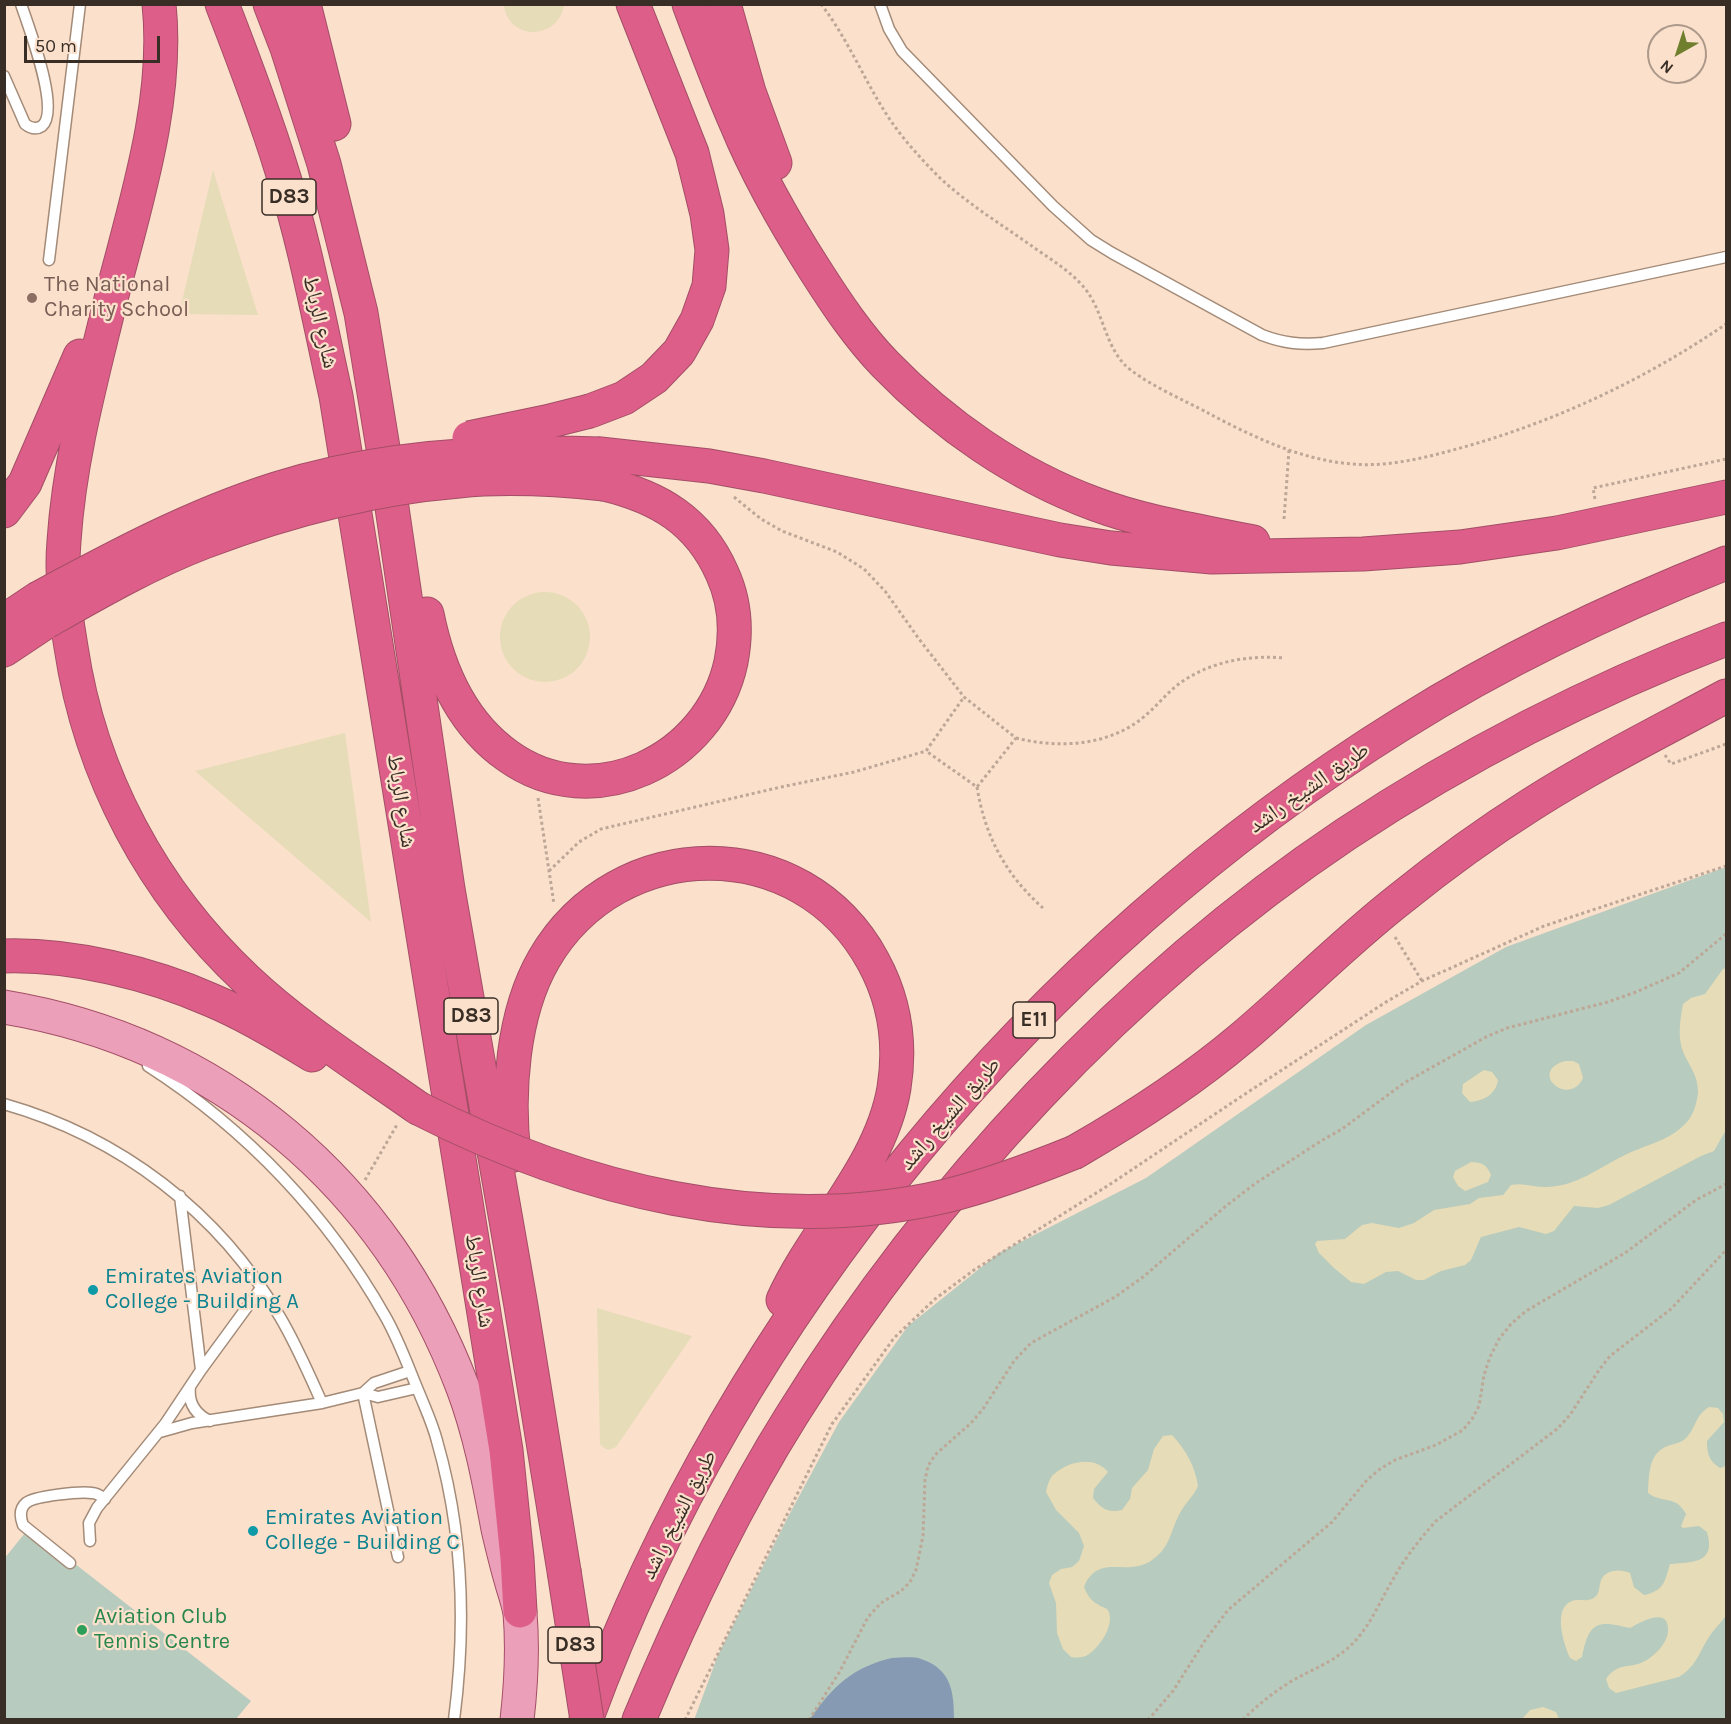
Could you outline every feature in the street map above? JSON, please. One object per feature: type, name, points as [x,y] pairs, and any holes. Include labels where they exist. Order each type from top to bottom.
[{"type":"highway","points":[[159,4],[158,87],[145,166],[97,356],[70,476],[63,545],[65,614],[76,683],[95,750],[122,814],[151,864],[199,930],[248,981],[409,1113]]},
{"type":"highway","name":"شارع الرباط","points":[[222,4],[246,64],[282,170],[310,277],[336,396],[506,1450],[518,1558],[520,1611]]},
{"type":"highway","name":"شارع الرباط","points":[[270,4],[287,48],[324,164],[361,313],[448,889],[521,1306],[587,1716]]},
{"type":"highway","points":[[304,4],[353,206],[361,313]]},
{"type":"highway","points":[[318,478],[355,461],[386,451],[501,432],[590,411],[624,398],[654,378],[679,351],[697,321],[709,286],[712,250],[707,214],[692,153],[633,4]]},
{"type":"highway","points":[[689,4],[736,124],[758,171],[809,261],[843,314],[884,363],[939,414],[981,446],[1027,473],[1094,504],[1155,523],[1314,554]]},
{"type":"highway","points":[[724,4],[749,92],[809,261]]},
{"type":"highway","points":[[4,511],[25,483],[63,399],[127,237]]},
{"type":"highway","points":[[4,651],[42,611],[114,556],[154,537],[256,496],[318,478],[364,468],[458,456],[529,453],[602,469],[670,509],[704,541],[722,572],[733,605],[735,629],[734,650],[722,691],[700,727],[669,756],[631,775],[610,780],[568,780],[534,770],[508,757],[477,728],[453,693],[431,634],[403,501],[385,460]]},
{"type":"highway","points":[[4,621],[100,591],[202,542],[255,524],[344,500],[459,481],[542,479],[602,469],[709,466],[1060,540],[1111,548],[1212,557],[1411,552],[1489,544],[1557,533],[1726,497]]},
{"type":"highway","name":"طريق الشيخ راشد","points":[[587,1716],[665,1536],[753,1378],[805,1298],[858,1224],[975,1082],[1038,1016],[1152,909],[1274,811],[1338,765],[1404,722],[1541,646],[1611,611],[1726,563]]},
{"type":"highway","name":"E11","points":[[639,1719],[706,1569],[790,1417],[889,1273],[943,1204],[1060,1074],[1168,972],[1225,925],[1344,836],[1407,795],[1537,723],[1609,688],[1726,639]]},
{"type":"highway","points":[[4,956],[61,959],[112,968],[162,981],[257,1022],[409,1113],[566,1170],[671,1199],[740,1209],[808,1211],[877,1207],[934,1198],[1011,1178],[1075,1152],[1128,1121],[1204,1069],[1398,900],[1464,850],[1532,804],[1603,762],[1726,696]]},
{"type":"highway","points":[[521,1306],[525,1285],[525,1246],[511,1121],[511,1085],[515,1050],[531,988],[543,961],[559,936],[587,907],[628,880],[656,870],[686,864],[745,866],[774,874],[801,887],[826,904],[848,924],[860,940],[881,974],[891,1003],[896,1032],[897,1062],[893,1092],[872,1150],[857,1178],[790,1284],[776,1314],[753,1378]]},
{"type":"main road","points":[[4,1007],[30,1012],[150,1049],[206,1078],[260,1113],[309,1154],[353,1199],[387,1243],[442,1338],[463,1389],[480,1441],[501,1544],[520,1611],[521,1657],[517,1719]]},
{"type":"lane","points":[[4,76],[25,124],[30,128],[42,125],[47,114],[46,85],[21,4]]},
{"type":"lane","points":[[49,260],[80,4]]},
{"type":"lane","points":[[880,4],[889,30],[902,51],[1072,224],[1112,253],[1262,336],[1281,343],[1302,345],[1323,343],[1726,257]]},
{"type":"lane","points":[[89,1029],[208,1108],[261,1154],[308,1204],[350,1259],[387,1318],[437,1440],[456,1533],[462,1634],[454,1719]]},
{"type":"lane","points":[[4,1104],[36,1113],[75,1129],[121,1154],[180,1196],[237,1255],[261,1288],[294,1343],[322,1403]]},
{"type":"lane","points":[[180,1196],[201,1370]]},
{"type":"lane","points":[[90,1541],[89,1523],[92,1515],[159,1433],[201,1370],[261,1288]]},
{"type":"lane","points":[[159,1433],[184,1425],[322,1403],[363,1393],[374,1383],[410,1371]]},
{"type":"lane","points":[[190,1386],[189,1394],[193,1408],[210,1421]]},
{"type":"lane","points":[[363,1393],[378,1397],[417,1388]]},
{"type":"lane","points":[[363,1393],[398,1557]]},
{"type":"lane","points":[[70,1563],[22,1525],[20,1517],[22,1508],[35,1498],[87,1492],[105,1499]]},
{"type":"path","points":[[1284,519],[1289,450]]},
{"type":"path","points":[[1596,500],[1593,488],[1726,459]]},
{"type":"path","points":[[709,466],[727,491],[741,505],[761,519],[782,531],[837,552],[864,569],[885,591],[930,655],[964,696],[1016,738],[1061,745],[1104,738],[1119,732],[1145,716],[1169,691],[1197,672],[1240,659],[1284,658]]},
{"type":"path","points":[[549,871],[579,842],[601,829],[854,772],[926,751],[964,696]]},
{"type":"path","points":[[976,788],[1016,738]]},
{"type":"path","points":[[1665,755],[1671,764],[1726,744]]},
{"type":"path","points":[[926,751],[976,788],[993,846],[1015,880],[1043,908]]},
{"type":"path","points":[[534,770],[559,936]]},
{"type":"path","points":[[685,1719],[832,1424],[894,1338],[935,1299],[974,1270],[1112,1184],[1249,1091],[1422,981],[1544,926],[1726,866]]},
{"type":"path","points":[[1394,934],[1422,981]]},
{"type":"path","points":[[809,1719],[840,1671],[868,1617],[881,1603],[901,1591],[910,1582],[916,1570],[923,1536],[925,1480],[928,1466],[935,1455],[971,1423],[983,1409],[1014,1361],[1026,1347],[1115,1297],[1143,1277],[1226,1206],[1257,1183],[1342,1129],[1404,1083],[1486,1037],[1507,1028],[1608,1002],[1679,973],[1726,934]]},
{"type":"path","points":[[372,1169],[409,1113]]},
{"type":"path","points":[[1148,1719],[1173,1691],[1206,1639],[1228,1611],[1332,1522],[1367,1480],[1395,1460],[1450,1438],[1473,1419],[1479,1406],[1490,1357],[1511,1324],[1526,1311],[1641,1243],[1696,1200],[1726,1184]]},
{"type":"path","points":[[1243,1719],[1269,1696],[1334,1659],[1351,1646],[1364,1629],[1406,1558],[1436,1521],[1557,1429],[1570,1415],[1610,1356],[1671,1309],[1726,1250]]},
{"type":"green space","points":[[1726,867],[1726,1719],[694,1720],[718,1655],[839,1422],[908,1326],[999,1253],[1146,1178],[1366,1025],[1506,947]]},
{"type":"green space","name":"Aviation Club Tennis Centre","points":[[29,1528],[251,1701],[236,1719],[5,1719],[4,1559]]},
{"type":"sand","points":[[504,4],[564,5],[560,17],[553,25],[533,32],[514,25],[507,17]]},
{"type":"sand","points":[[213,170],[258,315],[179,314]]},
{"type":"sand","points":[[545,592],[562,595],[577,605],[587,620],[590,637],[587,654],[577,669],[562,679],[545,682],[528,679],[513,669],[503,654],[500,637],[503,620],[513,605],[528,595]]},
{"type":"sand","points":[[345,733],[371,922],[195,771]]},
{"type":"sand","points":[[1726,968],[1726,1130],[1714,1151],[1609,1205],[1598,1208],[1574,1206],[1554,1231],[1546,1234],[1519,1227],[1481,1237],[1471,1260],[1465,1265],[1441,1271],[1424,1280],[1416,1280],[1398,1271],[1386,1272],[1364,1284],[1351,1282],[1319,1253],[1315,1244],[1317,1241],[1345,1239],[1362,1225],[1372,1223],[1399,1228],[1414,1223],[1434,1210],[1470,1204],[1479,1198],[1503,1195],[1511,1185],[1548,1187],[1568,1183],[1587,1176],[1677,1131],[1692,1114],[1698,1092],[1695,1076],[1680,1042],[1683,1004],[1691,998],[1705,994]]},
{"type":"sand","points":[[1565,1061],[1579,1064],[1583,1078],[1577,1086],[1569,1090],[1554,1085],[1550,1079],[1554,1066]]},
{"type":"sand","points":[[1484,1070],[1492,1072],[1498,1080],[1497,1085],[1488,1096],[1470,1102],[1462,1093],[1463,1084]]},
{"type":"sand","points":[[1471,1162],[1484,1165],[1491,1175],[1488,1182],[1465,1191],[1458,1186],[1453,1177],[1455,1171]]},
{"type":"sand","points":[[597,1308],[692,1336],[616,1447],[609,1449],[605,1449],[600,1444]]},
{"type":"sand","points":[[1709,1407],[1718,1408],[1723,1414],[1724,1422],[1707,1441],[1711,1460],[1720,1468],[1726,1466],[1726,1615],[1711,1634],[1694,1663],[1679,1677],[1616,1693],[1609,1688],[1606,1679],[1619,1668],[1638,1664],[1652,1657],[1666,1639],[1667,1622],[1658,1617],[1630,1628],[1610,1624],[1596,1626],[1588,1636],[1582,1657],[1576,1661],[1570,1658],[1565,1645],[1561,1627],[1562,1611],[1572,1601],[1590,1600],[1595,1597],[1601,1579],[1612,1571],[1630,1573],[1634,1587],[1644,1595],[1660,1588],[1670,1564],[1695,1561],[1706,1555],[1709,1542],[1707,1532],[1699,1526],[1683,1528],[1681,1526],[1686,1514],[1682,1508],[1673,1501],[1648,1493],[1650,1469],[1657,1453],[1665,1447],[1684,1440],[1701,1414]]},
{"type":"sand","points":[[1172,1435],[1182,1446],[1189,1459],[1198,1486],[1182,1509],[1167,1544],[1158,1555],[1143,1565],[1105,1568],[1090,1577],[1084,1587],[1091,1599],[1107,1609],[1110,1614],[1109,1627],[1093,1651],[1083,1657],[1071,1657],[1063,1649],[1057,1633],[1056,1603],[1049,1583],[1052,1575],[1061,1569],[1072,1567],[1079,1561],[1084,1546],[1079,1533],[1056,1510],[1046,1492],[1049,1481],[1059,1470],[1073,1463],[1096,1463],[1108,1472],[1094,1489],[1093,1498],[1106,1509],[1122,1510],[1130,1499],[1132,1488],[1148,1470],[1154,1449],[1163,1436]]},
{"type":"sand","points":[[1543,1707],[1556,1712],[1559,1719],[1522,1719],[1530,1710]]},
{"type":"water","points":[[892,1658],[918,1658],[939,1669],[949,1682],[954,1719],[810,1719],[827,1697],[845,1680],[866,1667]]},
{"type":"place","name":"The National Charity School","points":[[32,298]]},
{"type":"place","name":"Emirates Aviation College - Building A","points":[[93,1290]]},
{"type":"place","name":"Emirates Aviation College - Building C","points":[[253,1531]]},
{"type":"place","name":"Aviation Club Tennis Centre","points":[[82,1630]]}]
